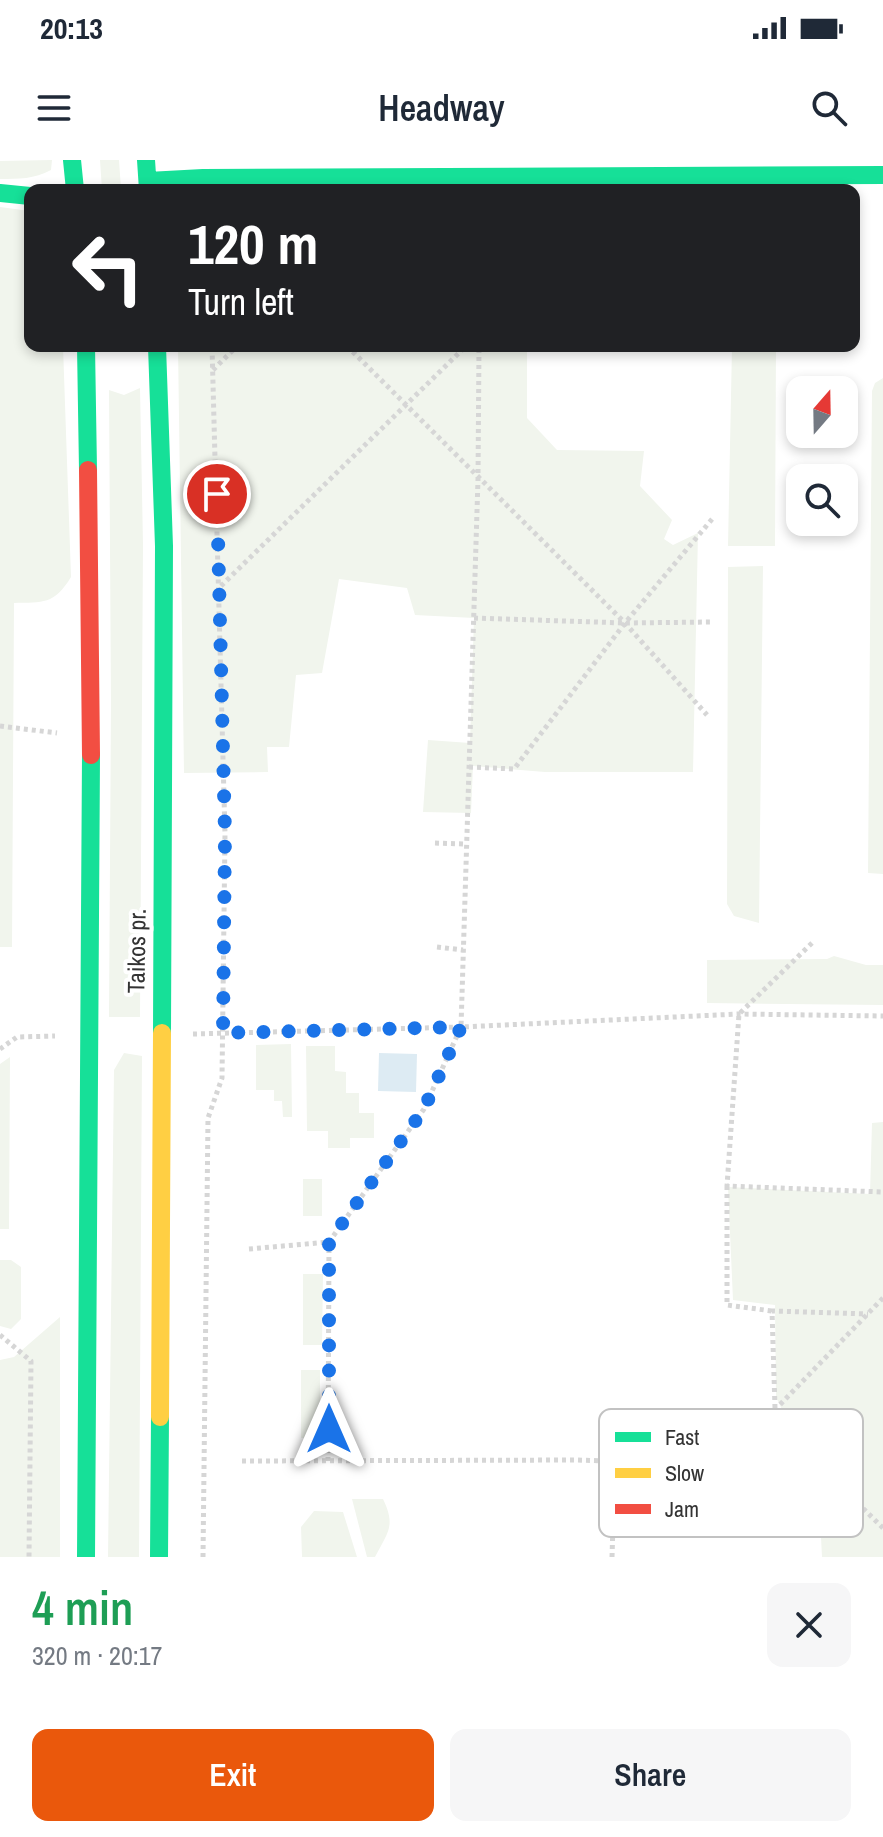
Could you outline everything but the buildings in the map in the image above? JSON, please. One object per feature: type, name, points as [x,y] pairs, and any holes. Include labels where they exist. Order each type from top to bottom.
[{"type":"main road","points":[[72,160],[74,184]]},
{"type":"main road","points":[[146,160],[148,184]]},
{"type":"main road","points":[[158,184],[218,178],[883,175]]},
{"type":"main road","points":[[0,193],[24,195]]},
{"type":"main road","name":"Taikos pr.","points":[[86,352],[91,719],[86,1557]]},
{"type":"main road","name":"Taikos pr.","points":[[157,352],[164,546],[159,1557]]},
{"type":"path","points":[[203,1557],[208,1118],[222,1078],[225,834],[212,352]]},
{"type":"path","points":[[213,370],[231,352]]},
{"type":"path","points":[[353,352],[625,623],[707,715]]},
{"type":"path","points":[[220,587],[460,352]]},
{"type":"path","points":[[328,1461],[329,1242],[424,1109],[461,1027],[478,479],[479,352]]},
{"type":"path","points":[[469,767],[514,769],[625,623],[713,518]]},
{"type":"path","points":[[474,618],[625,623],[710,622]]},
{"type":"path","points":[[0,726],[66,734]]},
{"type":"path","points":[[435,843],[466,844]]},
{"type":"path","points":[[812,943],[739,1014],[727,1186],[727,1305],[772,1311],[868,1314]]},
{"type":"path","points":[[437,947],[463,950]]},
{"type":"path","points":[[223,1033],[461,1027],[739,1014],[881,1017]]},
{"type":"path","points":[[727,1186],[883,1192]]},
{"type":"path","points":[[249,1249],[329,1242]]},
{"type":"path","points":[[775,1409],[883,1298]]},
{"type":"path","points":[[772,1311],[775,1409]]},
{"type":"path","points":[[0,1335],[31,1361],[29,1557]]},
{"type":"path","points":[[242,1461],[599,1461]]},
{"type":"path","points":[[863,1508],[883,1528]]},
{"type":"path","points":[[612,1557],[613,1537]]},
{"type":"shaded area","points":[[52,160],[51,170],[45,173],[26,178],[0,179],[0,161]]},
{"type":"shaded area","points":[[100,160],[119,160],[121,184],[102,184]]},
{"type":"shaded area","points":[[0,207],[24,210],[24,352],[63,352],[71,577],[59,593],[47,600],[14,603],[12,947],[0,947]]},
{"type":"shaded area","points":[[178,352],[527,352],[527,418],[557,450],[644,451],[640,486],[672,520],[664,539],[673,545],[698,533],[693,772],[545,772],[473,766],[471,813],[423,812],[428,740],[470,743],[474,618],[415,615],[407,588],[339,579],[322,673],[296,675],[289,747],[267,747],[268,772],[184,773]]},
{"type":"shaded area","points":[[732,352],[776,352],[775,546],[728,546]]},
{"type":"shaded area","points":[[883,378],[883,874],[868,873],[872,391],[875,383]]},
{"type":"shaded area","points":[[140,388],[143,545],[140,1017],[109,1017],[109,390],[124,395]]},
{"type":"shaded area","points":[[763,566],[759,923],[734,916],[727,904],[728,567]]},
{"type":"shaded area","points":[[834,956],[866,965],[883,965],[883,1005],[707,1003],[707,960],[827,959]]},
{"type":"shaded area","points":[[291,1044],[292,1117],[283,1117],[282,1101],[274,1101],[274,1090],[256,1090],[256,1045]]},
{"type":"shaded area","points":[[306,1046],[335,1046],[335,1071],[346,1072],[346,1093],[359,1093],[359,1113],[374,1113],[374,1138],[350,1138],[350,1148],[328,1148],[328,1131],[307,1131]]},
{"type":"shaded area","points":[[124,1053],[142,1056],[139,1557],[108,1557],[114,1070]]},
{"type":"shaded area","points":[[379,1053],[417,1054],[416,1092],[378,1091]]},
{"type":"shaded area","points":[[10,1057],[9,1229],[0,1229],[0,1064]]},
{"type":"shaded area","points":[[883,1122],[883,1557],[822,1557],[821,1537],[863,1537],[863,1409],[782,1409],[776,1397],[775,1305],[733,1300],[728,1187],[870,1194],[872,1123]]},
{"type":"shaded area","points":[[303,1179],[322,1179],[322,1216],[303,1216]]},
{"type":"shaded area","points":[[0,1260],[11,1260],[21,1267],[21,1319],[11,1329],[0,1326]]},
{"type":"shaded area","points":[[303,1274],[323,1274],[322,1345],[303,1345]]},
{"type":"shaded area","points":[[60,1317],[60,1557],[0,1557],[0,1360],[14,1357]]},
{"type":"shaded area","points":[[301,1370],[320,1370],[320,1438],[301,1438]]},
{"type":"shaded area","points":[[352,1499],[383,1499],[387,1508],[389,1529],[375,1557],[367,1557]]},
{"type":"shaded area","points":[[314,1511],[343,1512],[357,1557],[302,1557],[301,1527]]},
{"type":"traffic: fast","points":[[72,160],[74,184]]},
{"type":"traffic: fast","points":[[146,160],[148,184]]},
{"type":"traffic: fast","points":[[148,181],[203,178],[883,175]]},
{"type":"traffic: fast","points":[[0,193],[24,195]]},
{"type":"traffic: fast","points":[[86,352],[88,470]]},
{"type":"traffic: fast","points":[[157,352],[164,546],[162,1033]]},
{"type":"traffic: fast","points":[[86,1557],[91,755]]},
{"type":"traffic: fast","points":[[159,1557],[160,1417]]},
{"type":"traffic: slow","points":[[160,1417],[162,1033]]},
{"type":"traffic: jam","points":[[88,470],[91,755]]},
{"type":"route","points":[[217,494],[225,834],[223,1033],[461,1027],[424,1109],[329,1242],[329,1429]]}]
